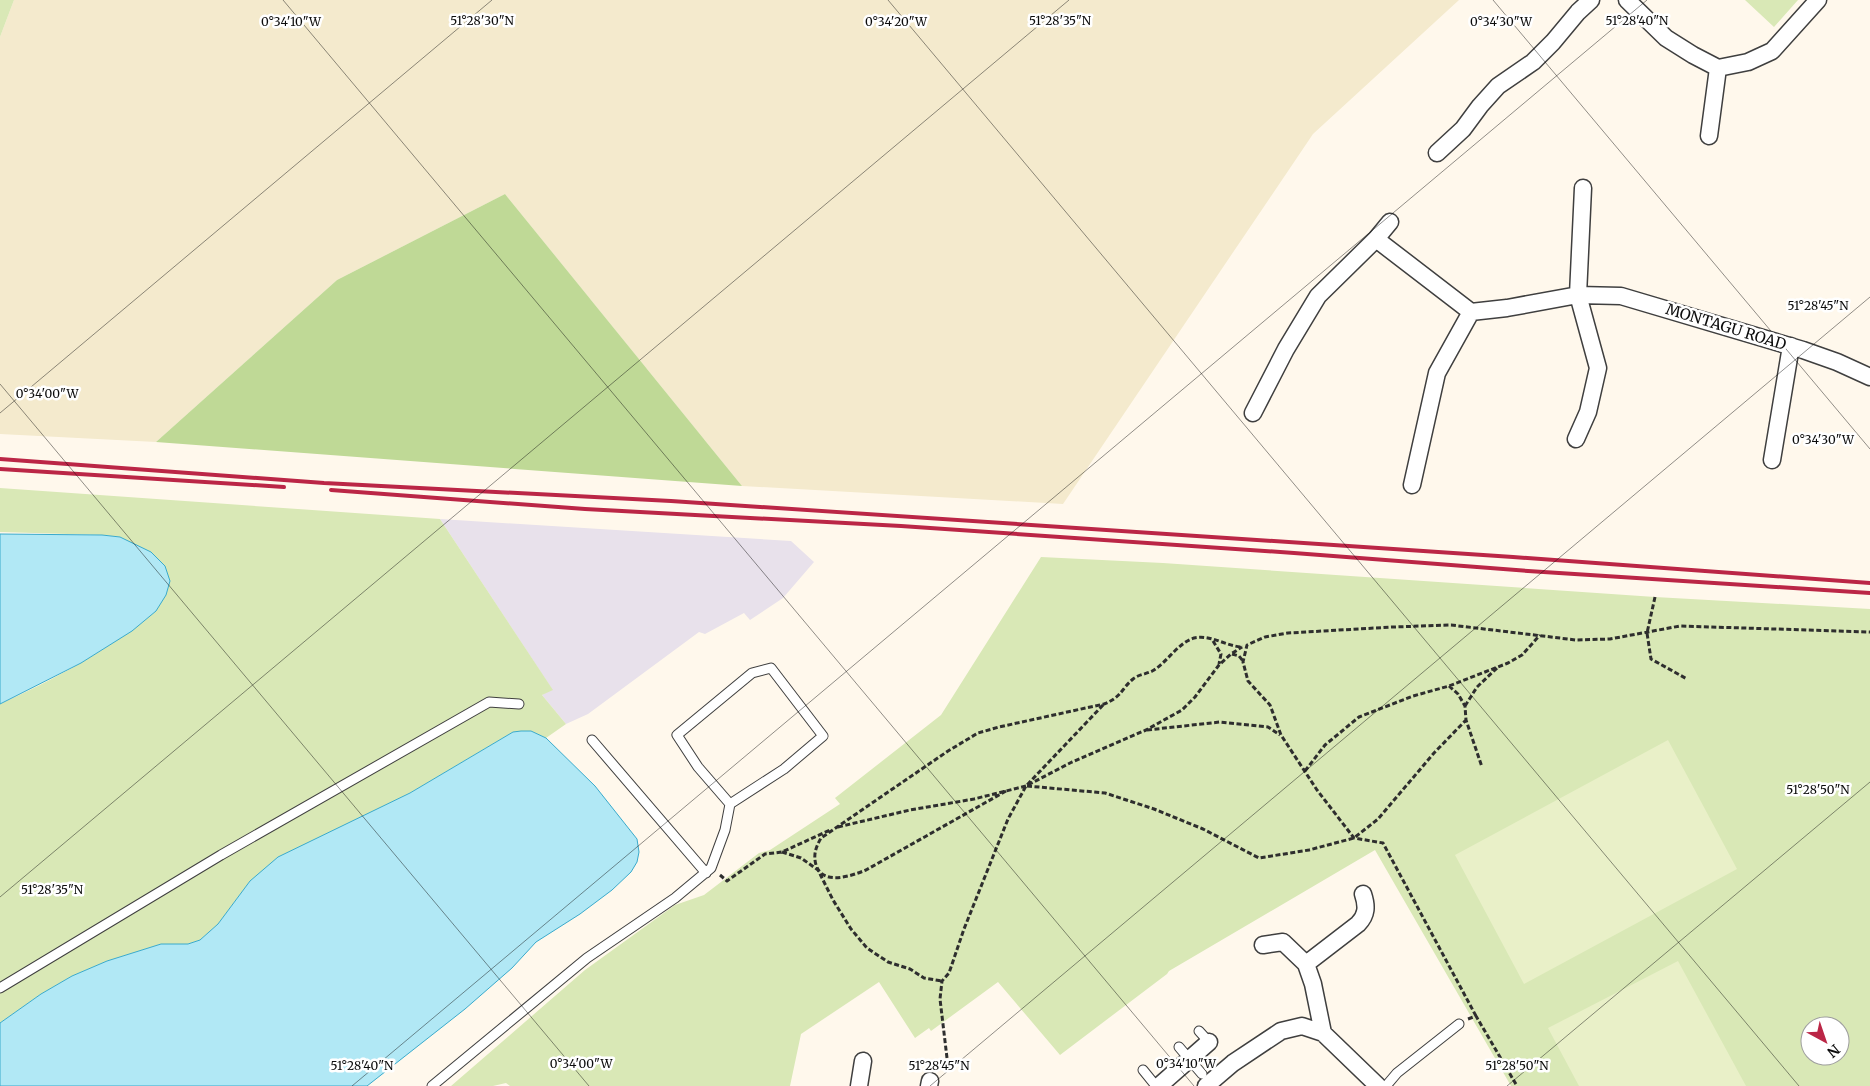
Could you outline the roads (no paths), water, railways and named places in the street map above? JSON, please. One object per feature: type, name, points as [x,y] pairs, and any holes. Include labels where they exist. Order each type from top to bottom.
[{"type":"street","points":[[1437,153],[1463,129],[1498,86],[1532,62],[1591,0]]},
{"type":"street","points":[[1627,0],[1666,38],[1718,68],[1748,62],[1772,51],[1818,0]]},
{"type":"street","points":[[1709,136],[1718,68]]},
{"type":"street","points":[[1576,439],[1588,412],[1598,368],[1578,295],[1583,188]]},
{"type":"street","points":[[1253,413],[1286,349],[1318,296],[1376,239],[1390,222]]},
{"type":"street","points":[[1376,239],[1471,312],[1437,373],[1412,485]]},
{"type":"street","name":"MONTAGU ROAD","points":[[1471,312],[1507,308],[1578,295],[1621,296],[1791,346],[1837,362],[1870,377]]},
{"type":"street","points":[[1772,460],[1791,346]]},
{"type":"street","points":[[1306,964],[1365,917],[1366,903],[1363,894]]},
{"type":"street","points":[[1263,945],[1283,942],[1306,964],[1313,984],[1322,1033]]},
{"type":"street","points":[[1204,1080],[1281,1031],[1302,1026],[1322,1033],[1378,1086]]},
{"type":"street","points":[[1158,1086],[1184,1053],[1204,1036]]},
{"type":"street","points":[[859,1086],[863,1061]]},
{"type":"lane","points":[[432,1086],[587,958],[675,898],[708,871],[725,830],[730,804],[784,769],[822,736],[771,668],[752,673],[677,735],[698,767],[730,804]]},
{"type":"lane","points":[[0,988],[221,855],[489,702],[519,704]]},
{"type":"lane","points":[[592,740],[708,871]]},
{"type":"lane","points":[[1386,1086],[1397,1073],[1459,1024]]},
{"type":"lane","points":[[1184,1053],[1204,1080]]},
{"type":"lane","points":[[1143,1070],[1158,1086]]},
{"type":"water","points":[[0,534],[102,535],[120,537],[151,552],[165,566],[170,581],[166,595],[156,611],[132,631],[81,663],[0,704]]},
{"type":"water","points":[[531,731],[546,738],[595,786],[637,839],[639,852],[637,862],[631,872],[612,890],[580,914],[536,942],[512,968],[465,1009],[367,1086],[0,1086],[0,1023],[41,994],[72,976],[107,961],[161,944],[188,944],[200,940],[218,924],[250,881],[278,857],[410,793],[513,732]]},
{"type":"railway","points":[[0,459],[324,483],[671,501],[1513,557],[1870,583]]},
{"type":"railway","points":[[0,469],[284,487]]},
{"type":"railway","points":[[331,490],[585,509],[901,526],[1528,571],[1870,593]]}]
